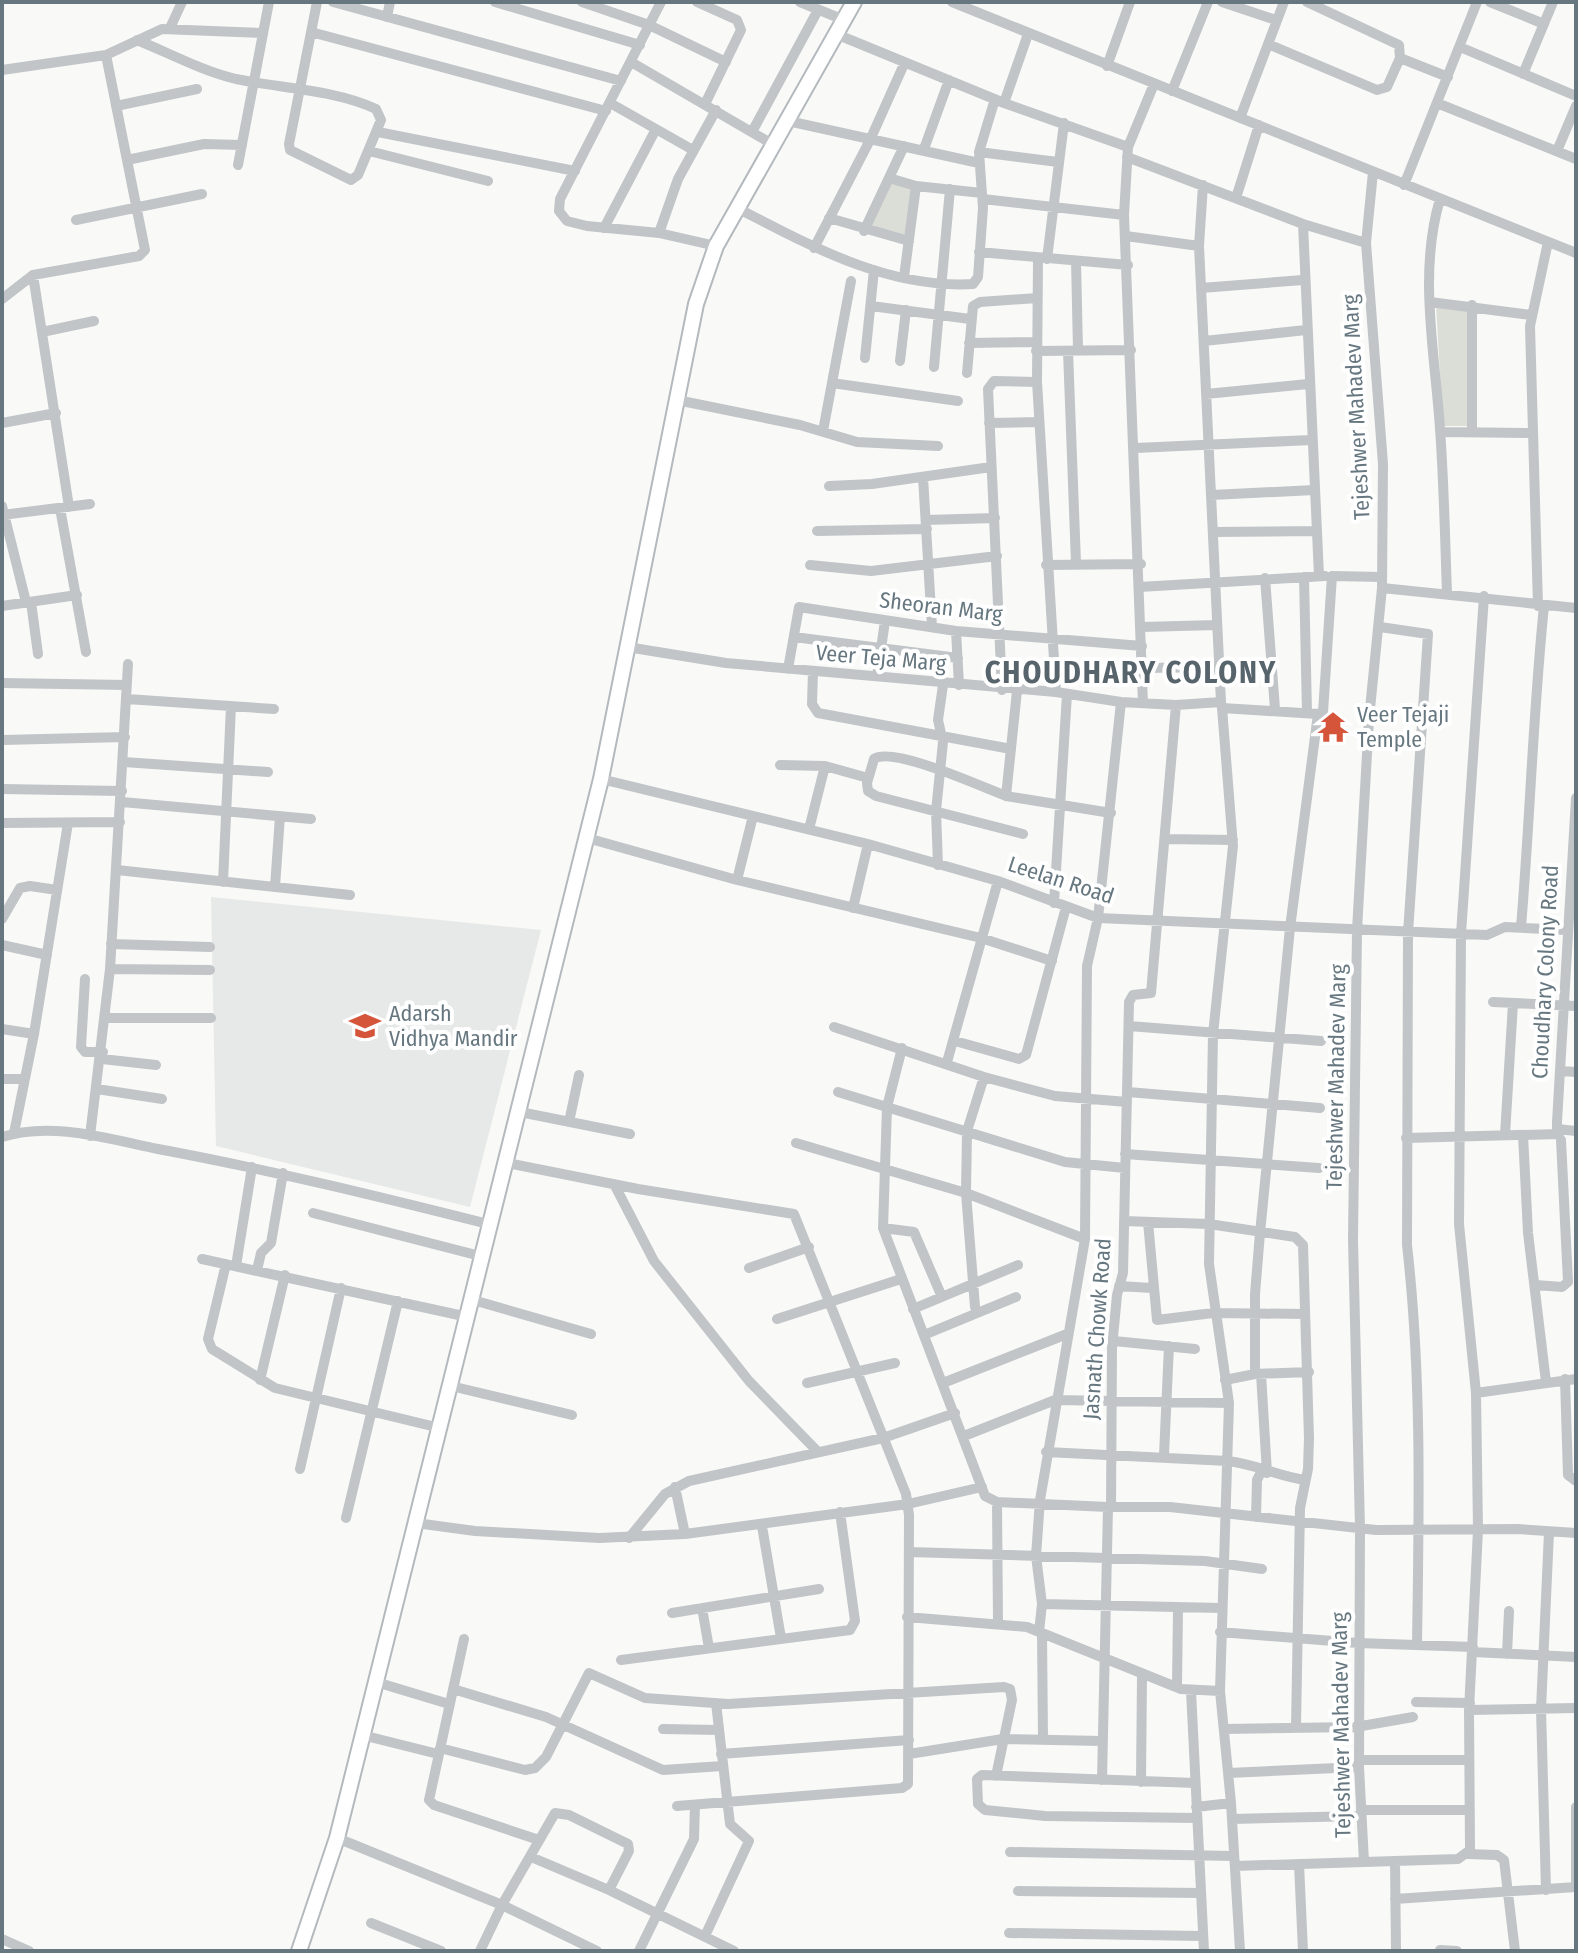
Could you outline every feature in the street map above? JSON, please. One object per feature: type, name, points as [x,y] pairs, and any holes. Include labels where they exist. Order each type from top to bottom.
[{"type":"main road","points":[[299,1951],[337,1838],[587,838],[696,304],[716,246],[854,2]]},
{"type":"street","points":[[170,28],[182,2]]},
{"type":"street","points":[[238,165],[269,2]]},
{"type":"street","points":[[137,40],[221,74],[300,90],[376,109],[381,120],[378,132],[358,175],[351,180],[320,162],[292,153],[289,144],[300,90],[317,2]]},
{"type":"street","points":[[333,2],[621,81]]},
{"type":"street","points":[[387,17],[390,2]]},
{"type":"street","points":[[495,2],[640,45]]},
{"type":"street","points":[[582,2],[649,25],[726,62]]},
{"type":"street","points":[[661,2],[560,199],[559,211],[567,221],[659,233],[716,246]]},
{"type":"street","points":[[697,2],[724,7],[737,20],[741,30],[705,104]]},
{"type":"street","points":[[800,2],[844,20]]},
{"type":"street","points":[[953,2],[1576,253]]},
{"type":"street","points":[[1107,66],[1130,2]]},
{"type":"street","points":[[1172,91],[1208,2]]},
{"type":"street","points":[[1222,2],[1276,20]]},
{"type":"street","points":[[1240,118],[1284,2]]},
{"type":"street","points":[[1404,185],[1477,2]]},
{"type":"street","points":[[1490,2],[1544,24]]},
{"type":"street","points":[[1523,74],[1553,2]]},
{"type":"street","points":[[1268,44],[1381,91],[1387,87],[1400,58],[1401,48],[1393,41],[1315,4]]},
{"type":"street","points":[[752,132],[818,10]]},
{"type":"street","points":[[2,70],[106,55],[170,28],[263,33]]},
{"type":"street","points":[[311,32],[608,107],[693,150]]},
{"type":"street","points":[[836,34],[1000,101],[1064,123],[1203,185],[1303,224],[1366,243]]},
{"type":"street","points":[[739,209],[814,248],[874,270],[904,277],[973,284],[978,277],[983,196],[979,158],[1028,34]]},
{"type":"street","points":[[1460,47],[1576,96]]},
{"type":"street","points":[[2,299],[33,275],[142,254],[145,246],[106,55]]},
{"type":"street","points":[[1400,58],[1448,77]]},
{"type":"street","points":[[631,62],[774,145]]},
{"type":"street","points":[[814,248],[870,140],[905,62]]},
{"type":"street","points":[[924,149],[949,80]]},
{"type":"street","points":[[1143,703],[1141,564],[1124,215],[1127,152],[1154,84]]},
{"type":"street","points":[[116,106],[197,89]]},
{"type":"street","points":[[1437,103],[1576,159]]},
{"type":"street","points":[[1557,151],[1576,106]]},
{"type":"street","points":[[659,233],[670,197],[716,110]]},
{"type":"street","points":[[788,121],[870,140],[979,158],[1058,162]]},
{"type":"street","points":[[1054,903],[1061,803],[1062,693],[1052,637],[1046,565],[1036,346],[1042,258],[1053,208],[1064,123]]},
{"type":"street","points":[[1236,198],[1259,125]]},
{"type":"street","points":[[604,228],[656,129]]},
{"type":"street","points":[[378,132],[575,171]]},
{"type":"street","points":[[127,160],[204,144],[242,145]]},
{"type":"street","points":[[864,231],[904,146]]},
{"type":"street","points":[[369,151],[488,181]]},
{"type":"street","name":"Tejeshwer Mahadev Marg","points":[[1373,172],[1366,243],[1383,464],[1382,582],[1369,719],[1357,931],[1353,1240],[1360,1528],[1357,1643],[1361,1813],[1364,1862],[1458,1859],[1468,1854]]},
{"type":"street","points":[[889,178],[916,186],[950,189],[1053,208],[1124,215]]},
{"type":"street","points":[[1203,185],[1199,246],[1219,667],[1233,840],[1213,1034],[1209,1224],[1213,1313],[1229,1403],[1220,1691],[1229,1773],[1240,1951]]},
{"type":"street","points":[[904,277],[916,186]]},
{"type":"street","points":[[934,367],[950,189]]},
{"type":"street","points":[[76,220],[202,194]]},
{"type":"street","points":[[1440,199],[1430,239],[1430,302],[1441,432],[1447,593]]},
{"type":"street","points":[[829,218],[864,231],[909,241]]},
{"type":"street","points":[[1303,224],[1303,280],[1319,576]]},
{"type":"street","points":[[1126,236],[1199,246]]},
{"type":"street","points":[[1521,927],[1534,771],[1533,718],[1541,606],[1532,433],[1531,315],[1548,242]]},
{"type":"street","points":[[979,252],[1128,265]]},
{"type":"street","points":[[1076,261],[1073,350],[1076,563]]},
{"type":"street","points":[[865,358],[874,270]]},
{"type":"street","points":[[33,275],[56,413],[65,508],[86,652]]},
{"type":"street","points":[[1201,288],[1303,280]]},
{"type":"street","points":[[823,431],[851,281]]},
{"type":"street","points":[[967,373],[970,319],[976,303],[1037,298]]},
{"type":"street","points":[[1430,302],[1531,315]]},
{"type":"street","points":[[1472,305],[1472,432]]},
{"type":"street","points":[[871,306],[970,319]]},
{"type":"street","points":[[900,361],[906,310]]},
{"type":"street","points":[[42,332],[94,321]]},
{"type":"street","points":[[1204,341],[1306,330]]},
{"type":"street","points":[[969,343],[1073,350],[1131,350]]},
{"type":"street","points":[[1002,690],[989,423],[991,382],[1037,382]]},
{"type":"street","points":[[832,383],[958,401]]},
{"type":"street","points":[[1206,394],[1308,384]]},
{"type":"street","points":[[677,400],[823,431],[857,442],[938,446]]},
{"type":"street","points":[[2,423],[56,413]]},
{"type":"street","points":[[989,423],[1039,422]]},
{"type":"street","points":[[1441,432],[1532,433]]},
{"type":"street","points":[[1136,448],[1311,440]]},
{"type":"street","points":[[829,486],[991,467]]},
{"type":"street","points":[[923,477],[932,627]]},
{"type":"street","points":[[1211,495],[1314,490]]},
{"type":"street","points":[[38,654],[29,602],[3,512],[90,504]]},
{"type":"street","points":[[817,531],[995,518]]},
{"type":"street","points":[[1213,532],[1316,531]]},
{"type":"street","points":[[810,565],[871,571],[997,556]]},
{"type":"street","points":[[1046,565],[1141,564]]},
{"type":"street","points":[[1313,713],[1323,712],[1327,689],[1332,576]]},
{"type":"street","points":[[1139,587],[1332,576],[1541,606],[1576,608]]},
{"type":"street","points":[[1256,1517],[1257,1480],[1264,1471],[1255,1315],[1260,1233],[1313,713],[1304,577]]},
{"type":"street","points":[[1265,578],[1275,709]]},
{"type":"street","points":[[2,606],[77,595]]},
{"type":"street","points":[[1484,596],[1461,934],[1459,1224],[1476,1393],[1478,1530],[1470,1707],[1468,1854],[1501,1857],[1510,1893],[1515,1951]]},
{"type":"street","name":"Sheoran Marg","points":[[788,669],[799,607],[956,631],[1142,646]]},
{"type":"street","points":[[877,676],[885,621]]},
{"type":"street","points":[[1141,627],[1217,625]]},
{"type":"street","points":[[1380,627],[1428,634],[1408,933],[1407,1245],[1412,1296],[1419,1531],[1417,1645]]},
{"type":"street","points":[[956,631],[959,685]]},
{"type":"street","points":[[794,637],[879,651],[958,658]]},
{"type":"street","name":"Veer Teja Marg","points":[[627,647],[788,669],[943,685],[1062,693],[1121,702],[1222,705],[1313,713]]},
{"type":"street","points":[[90,1136],[102,1056],[110,969],[128,664]]},
{"type":"street","points":[[1143,668],[1219,667]]},
{"type":"street","points":[[813,672],[812,704],[815,711],[1011,749]]},
{"type":"street","points":[[2,683],[127,685]]},
{"type":"street","points":[[938,865],[936,811],[942,735],[938,720],[943,685]]},
{"type":"street","points":[[1006,796],[1017,691]]},
{"type":"street","points":[[127,699],[274,709]]},
{"type":"street","points":[[1043,1740],[1042,1604],[1036,1556],[1039,1506],[1085,1239],[1087,966],[1098,918],[1121,702]]},
{"type":"street","name":"Jasnath Chowk Road","points":[[1176,705],[1151,993],[1137,993],[1131,998],[1123,1273],[1119,1286],[1110,1400],[1111,1507],[1170,1507],[1360,1528],[1576,1533]]},
{"type":"street","points":[[223,882],[231,706]]},
{"type":"street","points":[[2,740],[125,737]]},
{"type":"street","points":[[1023,834],[872,794],[867,787],[868,778],[878,756],[940,769],[1006,796],[1111,813]]},
{"type":"street","points":[[124,762],[268,772]]},
{"type":"street","points":[[780,765],[825,766],[868,778]]},
{"type":"street","points":[[809,829],[825,766]]},
{"type":"street","name":"Leelan Road","points":[[601,779],[868,844],[998,881],[1098,918],[1408,933],[1487,935],[1497,929],[1521,927],[1566,930]]},
{"type":"street","points":[[2,789],[122,797],[311,819]]},
{"type":"street","name":"Choudhary Colony Road","points":[[1576,798],[1566,930],[1557,1129],[1576,1131]]},
{"type":"street","points":[[275,887],[280,816]]},
{"type":"street","points":[[737,880],[753,816]]},
{"type":"street","points":[[2,823],[120,822]]},
{"type":"street","points":[[2,1137],[15,1128],[34,1034],[68,823]]},
{"type":"street","points":[[587,838],[737,880],[981,938],[1052,961]]},
{"type":"street","points":[[1165,839],[1233,840]]},
{"type":"street","points":[[853,908],[868,844]]},
{"type":"street","points":[[117,870],[350,895]]},
{"type":"street","points":[[947,1062],[998,881]]},
{"type":"street","points":[[2,919],[20,888],[30,886],[57,890]]},
{"type":"street","points":[[955,1041],[1023,1058],[1066,907]]},
{"type":"street","points":[[111,944],[210,947]]},
{"type":"street","points":[[2,945],[47,955]]},
{"type":"street","points":[[110,969],[210,970]]},
{"type":"street","points":[[85,979],[81,1047],[85,1052],[156,1065]]},
{"type":"street","points":[[1493,1002],[1576,1006]]},
{"type":"street","points":[[1505,1135],[1513,1003]]},
{"type":"street","points":[[105,1018],[211,1018]]},
{"type":"street","points":[[1129,1026],[1321,1041]]},
{"type":"street","points":[[834,1027],[947,1062],[984,1077],[1055,1096],[1084,1099],[1211,1097],[1320,1108]]},
{"type":"street","points":[[2,1029],[34,1034]]},
{"type":"street","points":[[902,1048],[887,1107],[883,1228],[982,1487],[988,1500],[997,1502],[1108,1507],[1102,1780]]},
{"type":"street","points":[[1561,1071],[1576,1072]]},
{"type":"street","points":[[569,1122],[579,1075]]},
{"type":"street","points":[[975,1307],[966,1193],[967,1131],[984,1077]]},
{"type":"street","points":[[2,1079],[25,1079]]},
{"type":"street","points":[[97,1089],[162,1099]]},
{"type":"street","points":[[838,1092],[1086,1165],[1125,1168]]},
{"type":"street","points":[[520,1112],[630,1134]]},
{"type":"street","points":[[2,1125],[90,1136],[283,1173],[492,1225]]},
{"type":"street","points":[[1523,1135],[1528,1233],[1546,1382]]},
{"type":"street","points":[[1406,1138],[1560,1137],[1568,1282],[1562,1287],[1536,1285]]},
{"type":"street","points":[[796,1143],[966,1193],[1085,1239]]},
{"type":"street","points":[[1125,1154],[1267,1167],[1319,1168]]},
{"type":"street","points":[[507,1163],[799,1214],[829,1301],[908,1504],[909,1780],[905,1787],[677,1806]]},
{"type":"street","points":[[252,1167],[231,1265],[209,1344],[275,1388],[440,1428]]},
{"type":"street","points":[[257,1270],[261,1253],[271,1243],[283,1173]]},
{"type":"street","points":[[614,1184],[654,1261],[749,1381],[818,1452]]},
{"type":"street","points":[[313,1213],[484,1257]]},
{"type":"street","points":[[1124,1221],[1209,1224],[1295,1237],[1301,1241],[1309,1372],[1301,1522],[1296,1726]]},
{"type":"street","points":[[1148,1222],[1157,1320],[1213,1313],[1305,1314]]},
{"type":"street","points":[[883,1228],[914,1232],[942,1297]]},
{"type":"street","points":[[749,1268],[809,1247]]},
{"type":"street","points":[[202,1259],[468,1317]]},
{"type":"street","points":[[913,1309],[1018,1265]]},
{"type":"street","points":[[260,1380],[285,1275]]},
{"type":"street","points":[[777,1319],[901,1279]]},
{"type":"street","points":[[1119,1286],[1152,1288]]},
{"type":"street","points":[[300,1469],[341,1288]]},
{"type":"street","points":[[924,1335],[1016,1297]]},
{"type":"street","points":[[473,1300],[591,1334]]},
{"type":"street","points":[[346,1518],[398,1301]]},
{"type":"street","points":[[943,1383],[1067,1334]]},
{"type":"street","points":[[1114,1341],[1195,1349]]},
{"type":"street","points":[[1164,1455],[1169,1346]]},
{"type":"street","points":[[807,1383],[895,1363]]},
{"type":"street","points":[[1225,1380],[1258,1374],[1309,1372]]},
{"type":"street","points":[[1476,1393],[1570,1379],[1568,1475],[1576,1481]]},
{"type":"street","points":[[451,1386],[572,1415]]},
{"type":"street","points":[[964,1436],[1055,1400],[1229,1403]]},
{"type":"street","points":[[629,1538],[675,1487],[731,1469],[883,1438],[955,1413]]},
{"type":"street","points":[[1046,1452],[1164,1455],[1228,1461],[1253,1464],[1264,1471],[1305,1480]]},
{"type":"street","points":[[675,1487],[685,1534]]},
{"type":"street","points":[[416,1523],[475,1531],[629,1538],[762,1526],[908,1504],[982,1487]]},
{"type":"street","points":[[997,1502],[998,1622]]},
{"type":"street","points":[[621,1660],[850,1630],[854,1625],[840,1512]]},
{"type":"street","points":[[762,1526],[781,1638]]},
{"type":"street","points":[[1546,1890],[1541,1709],[1549,1532]]},
{"type":"street","points":[[909,1552],[1223,1564],[1262,1569]]},
{"type":"street","points":[[672,1613],[819,1589]]},
{"type":"street","points":[[1042,1604],[1221,1608]]},
{"type":"street","points":[[702,1608],[709,1648]]},
{"type":"street","points":[[1177,1687],[1178,1608]]},
{"type":"street","points":[[1507,1654],[1509,1611]]},
{"type":"street","points":[[907,1617],[998,1622],[1040,1632],[1177,1687],[1191,1691],[1220,1691]]},
{"type":"street","points":[[1220,1632],[1576,1657],[1576,1643]]},
{"type":"street","points":[[464,1639],[430,1803],[539,1840]]},
{"type":"street","points":[[362,1735],[529,1769],[546,1757],[589,1673],[645,1698],[716,1703],[779,1703],[1007,1688],[1012,1692],[1012,1700],[996,1776]]},
{"type":"street","points":[[1141,1782],[1142,1675]]},
{"type":"street","points":[[376,1682],[449,1704]]},
{"type":"street","points":[[453,1689],[563,1725],[663,1770],[722,1760],[909,1740]]},
{"type":"street","points":[[1191,1691],[1204,1951]]},
{"type":"street","points":[[1416,1702],[1470,1707],[1576,1708]]},
{"type":"street","points":[[705,1936],[749,1841],[730,1824],[716,1703]]},
{"type":"street","points":[[1224,1729],[1358,1726],[1413,1717]]},
{"type":"street","points":[[663,1729],[719,1730]]},
{"type":"street","points":[[909,1754],[1003,1739],[1102,1741]]},
{"type":"street","points":[[1229,1773],[1469,1760]]},
{"type":"street","points":[[1195,1783],[980,1775],[977,1779],[982,1809],[1045,1816],[1196,1812],[1231,1803]]},
{"type":"street","points":[[639,1951],[694,1839],[695,1805]]},
{"type":"street","points":[[1395,1899],[1576,1887],[1576,1807]]},
{"type":"street","points":[[1232,1819],[1468,1810]]},
{"type":"street","points":[[480,1951],[550,1817],[561,1812],[628,1844],[629,1851],[609,1890]]},
{"type":"street","points":[[337,1838],[502,1905],[597,1951]]},
{"type":"street","points":[[1010,1852],[1199,1856],[1299,1864],[1364,1862]]},
{"type":"street","points":[[531,1857],[609,1890],[734,1951]]},
{"type":"street","points":[[1395,1861],[1396,1951]]},
{"type":"street","points":[[1299,1864],[1303,1951]]},
{"type":"street","points":[[1018,1891],[1201,1893]]},
{"type":"street","points":[[371,1923],[441,1951]]},
{"type":"street","points":[[1009,1933],[1203,1936]]},
{"type":"street","points":[[2,1939],[29,1951]]},
{"type":"street","points":[[1440,1950],[1457,1951]]},
{"type":"shaded area","points":[[889,178],[916,186],[909,241],[864,231]]},
{"type":"shaded area","points":[[1436,305],[1468,311],[1471,426],[1443,426]]},
{"type":"shaded area","name":"Adarsh Vidhya Mandir","points":[[211,897],[541,930],[470,1207],[216,1146]]},
{"type":"place","name":"Veer Tejaji Temple","points":[[1333,727]]},
{"type":"place","name":"Adarsh Vidhya Mandir","points":[[365,1026]]},
{"type":"district","name":"CHOUDHARY COLONY","points":[[1131,673]]}]
